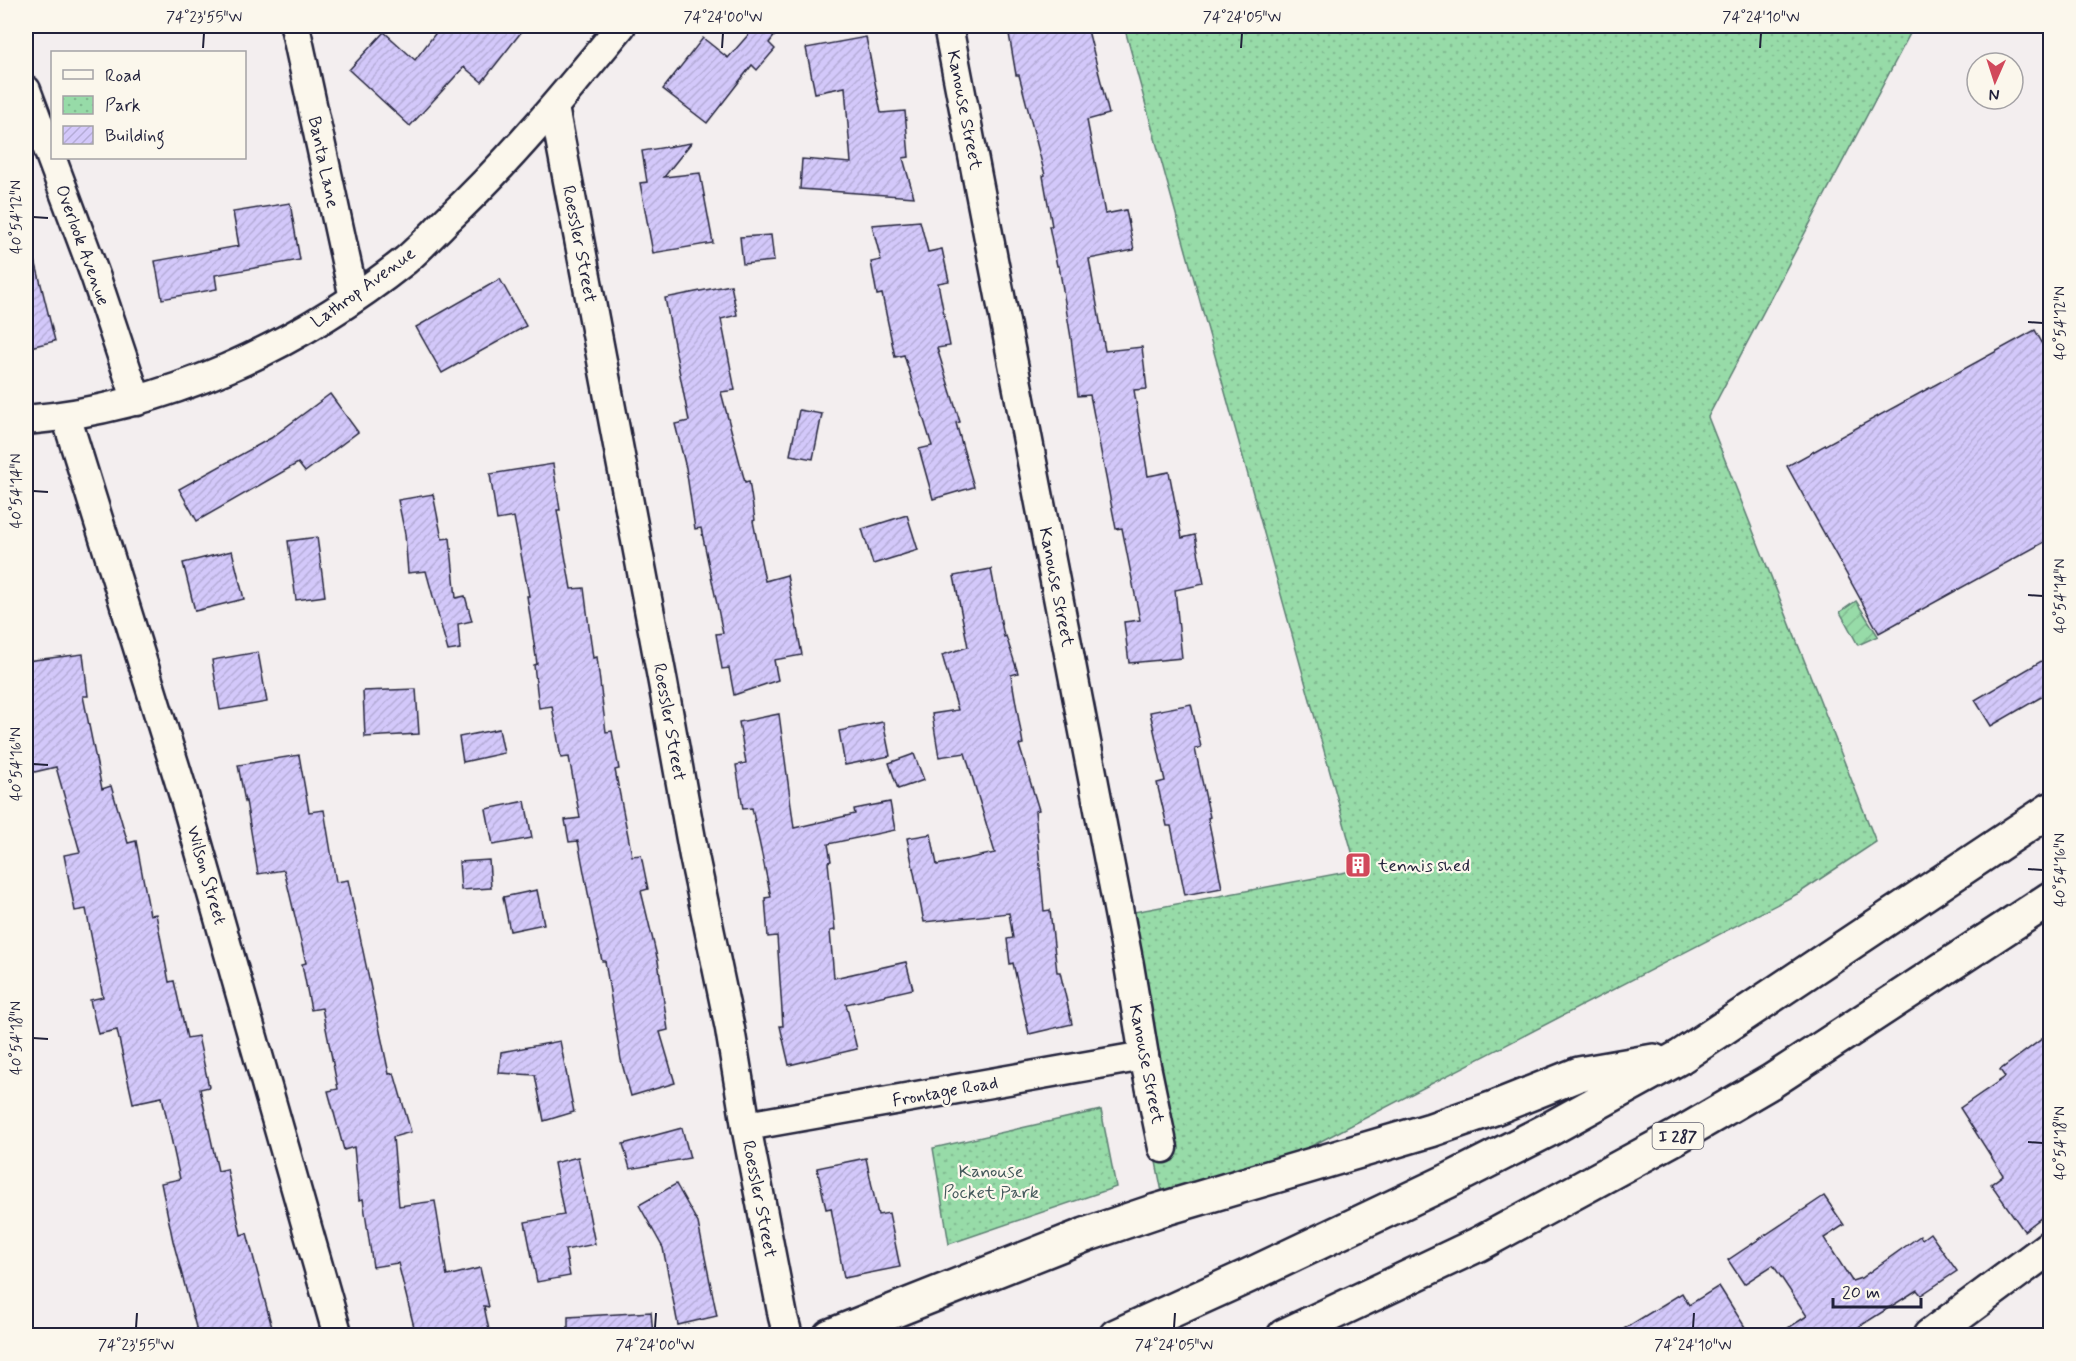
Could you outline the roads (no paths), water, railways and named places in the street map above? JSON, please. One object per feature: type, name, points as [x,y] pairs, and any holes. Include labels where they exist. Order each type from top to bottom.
[{"type":"main road","points":[[1116,1335],[1248,1276],[1448,1181],[1548,1130],[1680,1057],[2050,810]]},
{"type":"main road","name":"I 287","points":[[1284,1335],[1479,1244],[1676,1137],[1791,1069],[2050,899]]},
{"type":"main road","points":[[830,1335],[1085,1235],[1156,1211],[1431,1130],[1579,1074],[1680,1057]]},
{"type":"main road","points":[[1930,1335],[2050,1247]]},
{"type":"street","name":"Banta Lane","points":[[296,26],[354,298]]},
{"type":"street","name":"Lathrop Avenue","points":[[26,420],[66,416],[137,401],[198,380],[272,347],[354,298],[407,259],[485,185],[621,26]]},
{"type":"street","name":"Kanouse Street","points":[[948,26],[1163,1148]]},
{"type":"street","name":"Overlook Avenue","points":[[26,90],[51,157]]},
{"type":"street","name":"Roessler Street","points":[[554,107],[694,856],[730,1029],[746,1126],[788,1335]]},
{"type":"street","name":"Overlook Avenue","points":[[52,159],[96,278],[137,401]]},
{"type":"street","name":"Wilson Street","points":[[66,416],[185,799],[338,1335]]},
{"type":"street","name":"Frontage Road","points":[[746,1126],[1144,1056]]},
{"type":"place","name":"tennis shed","points":[[1358,865]]},
{"type":"park label","name":"Kanouse Pocket Park","points":[[991,1181]]}]
